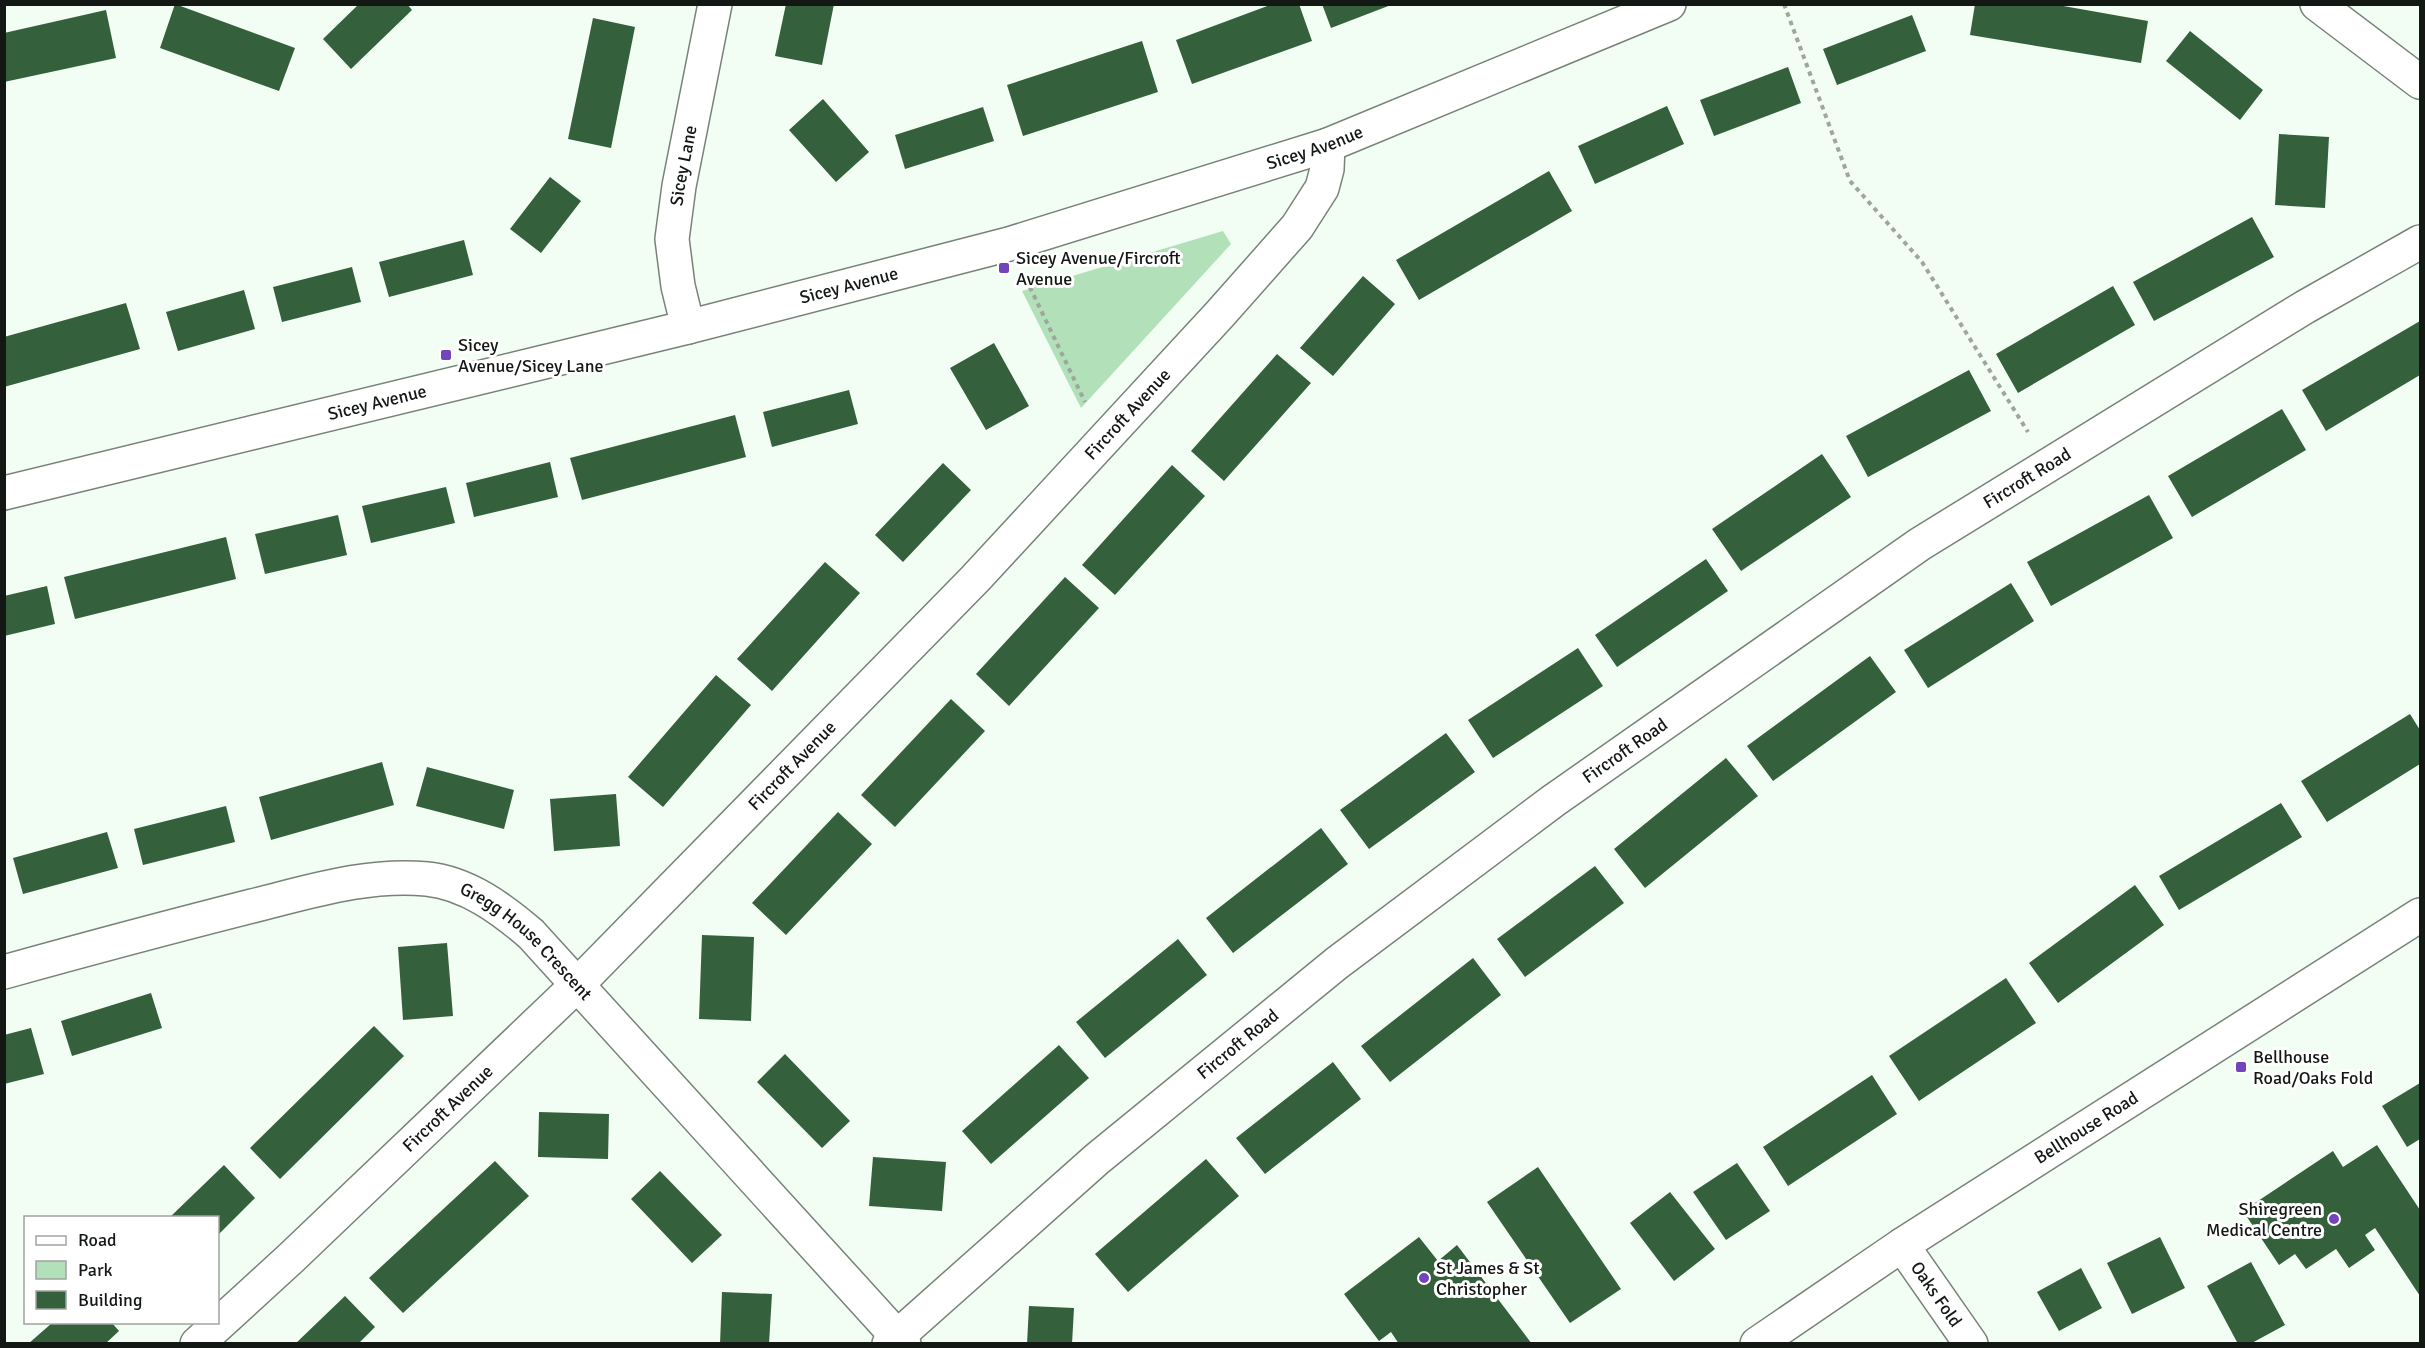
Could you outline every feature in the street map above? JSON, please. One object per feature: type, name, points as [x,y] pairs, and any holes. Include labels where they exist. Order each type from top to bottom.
[{"type":"street","name":"Sicey Lane","points":[[688,327],[678,286],[672,239],[679,186],[715,4]]},
{"type":"street","name":"Sicey Avenue","points":[[4,493],[688,327],[1009,244],[1328,145],[1669,4]]},
{"type":"street","points":[[2317,4],[2421,82]]},
{"type":"street","name":"Fircroft Avenue","points":[[219,1324],[577,985],[975,579],[1111,433],[1297,227],[1322,188],[1327,169],[1328,145]]},
{"type":"street","name":"Fircroft Road","points":[[897,1341],[1097,1159],[1336,963],[1553,801],[1920,544],[2295,313],[2421,242]]},
{"type":"street","name":"Gregg House Crescent","points":[[4,972],[334,886],[384,879],[429,879],[469,892],[501,909],[531,934],[897,1341]]},
{"type":"street","name":"Bellhouse Road","points":[[1757,1344],[1902,1245],[2421,915]]},
{"type":"street","name":"Oaks Fold","points":[[1902,1245],[1971,1344]]},
{"type":"street","name":"Fircroft Avenue","points":[[197,1344],[219,1324]]},
{"type":"path","points":[[1784,4],[1850,181],[1922,262],[2048,464]]},
{"type":"path","points":[[1009,244],[1086,404],[1111,433]]},
{"type":"green space","points":[[1223,231],[1231,244],[1081,408],[1022,291]]},
{"type":"building","points":[[175,4],[295,48],[279,91],[160,48]]},
{"type":"building","points":[[359,4],[407,4],[412,10],[351,69],[323,39]]},
{"type":"building","points":[[786,4],[834,4],[822,65],[775,56]]},
{"type":"building","points":[[1273,4],[1299,4],[1312,41],[1192,84],[1176,40]]},
{"type":"building","points":[[1322,4],[1391,4],[1391,5],[1331,28]]},
{"type":"building","points":[[1975,4],[2052,4],[2148,21],[2141,63],[1970,35]]},
{"type":"building","points":[[106,10],[116,58],[4,82],[4,33]]},
{"type":"building","points":[[1912,15],[1926,51],[1837,85],[1823,49]]},
{"type":"building","points":[[593,18],[635,27],[611,148],[568,139]]},
{"type":"building","points":[[2190,31],[2263,90],[2240,120],[2166,61]]},
{"type":"building","points":[[1142,41],[1158,92],[1023,136],[1007,85]]},
{"type":"building","points":[[1788,67],[1801,103],[1714,136],[1700,100]]},
{"type":"building","points":[[823,99],[869,152],[836,182],[789,130]]},
{"type":"building","points":[[1667,106],[1684,144],[1595,184],[1578,146]]},
{"type":"building","points":[[983,107],[994,141],[905,169],[895,135]]},
{"type":"building","points":[[2279,134],[2329,137],[2325,208],[2275,205]]},
{"type":"building","points":[[1549,171],[1572,211],[1419,300],[1396,260]]},
{"type":"building","points":[[550,177],[581,201],[541,253],[510,229]]},
{"type":"building","points":[[2252,217],[2274,257],[2154,321],[2133,282]]},
{"type":"building","points":[[464,240],[473,275],[389,297],[379,262]]},
{"type":"building","points":[[352,267],[361,302],[282,322],[273,287]]},
{"type":"building","points":[[1363,276],[1395,304],[1333,376],[1300,348]]},
{"type":"building","points":[[2113,286],[2135,325],[2018,393],[1996,354]]},
{"type":"building","points":[[244,290],[255,329],[178,351],[166,312]]},
{"type":"building","points":[[126,303],[140,349],[4,387],[4,337]]},
{"type":"building","points":[[2420,321],[2420,375],[2326,431],[2302,390]]},
{"type":"building","points":[[994,343],[1029,406],[986,430],[950,368]]},
{"type":"building","points":[[1277,354],[1311,383],[1224,481],[1191,451]]},
{"type":"building","points":[[1969,370],[1991,411],[1868,477],[1846,436]]},
{"type":"building","points":[[849,390],[858,424],[772,447],[763,412]]},
{"type":"building","points":[[2282,409],[2306,450],[2192,517],[2168,476]]},
{"type":"building","points":[[735,415],[746,457],[582,500],[570,458]]},
{"type":"building","points":[[1822,454],[1851,497],[1741,571],[1712,529]]},
{"type":"building","points":[[550,462],[558,497],[474,517],[466,483]]},
{"type":"building","points":[[943,463],[971,490],[903,562],[875,535]]},
{"type":"building","points":[[1172,465],[1205,496],[1115,595],[1082,565]]},
{"type":"building","points":[[446,487],[455,523],[371,543],[362,506]]},
{"type":"building","points":[[2149,495],[2173,538],[2051,606],[2027,562]]},
{"type":"building","points":[[338,515],[347,555],[265,574],[255,534]]},
{"type":"building","points":[[226,537],[236,579],[75,619],[64,577]]},
{"type":"building","points":[[1706,559],[1728,591],[1617,667],[1595,635]]},
{"type":"building","points":[[825,562],[860,593],[772,691],[737,659]]},
{"type":"building","points":[[1065,577],[1099,608],[1009,706],[976,674]]},
{"type":"building","points":[[2011,583],[2034,621],[1928,688],[1904,650]]},
{"type":"building","points":[[47,586],[55,624],[4,636],[4,596]]},
{"type":"building","points":[[1578,648],[1603,686],[1493,758],[1468,720]]},
{"type":"building","points":[[1870,656],[1896,692],[1773,781],[1747,746]]},
{"type":"building","points":[[716,675],[751,705],[663,807],[628,777]]},
{"type":"building","points":[[951,699],[985,731],[895,827],[861,795]]},
{"type":"building","points":[[2410,714],[2420,730],[2420,764],[2327,822],[2301,781]]},
{"type":"building","points":[[1446,733],[1475,772],[1369,849],[1340,810]]},
{"type":"building","points":[[1726,758],[1758,796],[1645,888],[1614,849]]},
{"type":"building","points":[[382,762],[394,805],[271,840],[259,797]]},
{"type":"building","points":[[427,767],[514,790],[504,829],[416,806]]},
{"type":"building","points":[[616,794],[620,846],[554,851],[550,799]]},
{"type":"building","points":[[2281,803],[2302,837],[2179,910],[2159,876]]},
{"type":"building","points":[[226,806],[235,842],[143,865],[134,829]]},
{"type":"building","points":[[838,812],[872,844],[786,935],[752,903]]},
{"type":"building","points":[[1321,828],[1348,864],[1233,953],[1206,918]]},
{"type":"building","points":[[107,832],[118,868],[23,894],[13,858]]},
{"type":"building","points":[[1595,866],[1624,903],[1525,977],[1497,939]]},
{"type":"building","points":[[2135,885],[2164,925],[2058,1003],[2029,963]]},
{"type":"building","points":[[702,935],[754,937],[751,1021],[699,1019]]},
{"type":"building","points":[[1178,939],[1207,975],[1105,1058],[1076,1022]]},
{"type":"building","points":[[447,943],[453,1016],[403,1020],[398,947]]},
{"type":"building","points":[[1473,958],[1501,995],[1390,1082],[1361,1046]]},
{"type":"building","points":[[2006,978],[2036,1023],[1919,1101],[1889,1056]]},
{"type":"building","points":[[151,993],[162,1028],[72,1056],[61,1021]]},
{"type":"building","points":[[374,1026],[404,1056],[280,1179],[250,1148]]},
{"type":"building","points":[[31,1028],[44,1074],[4,1084],[4,1035]]},
{"type":"building","points":[[1059,1045],[1089,1078],[991,1164],[962,1131]]},
{"type":"building","points":[[785,1054],[850,1121],[822,1148],[757,1082]]},
{"type":"building","points":[[1333,1062],[1361,1099],[1265,1174],[1236,1138]]},
{"type":"building","points":[[1872,1075],[1897,1114],[1788,1186],[1763,1147]]},
{"type":"building","points":[[2420,1083],[2420,1139],[2407,1147],[2382,1106]]},
{"type":"building","points":[[539,1112],[609,1114],[608,1159],[538,1157]]},
{"type":"building","name":"Shiregreen Medical Centre","points":[[2377,1145],[2420,1210],[2420,1296],[2375,1228],[2365,1235],[2375,1250],[2349,1268],[2336,1249],[2306,1269],[2295,1254],[2279,1265],[2243,1211],[2333,1151],[2343,1167]]},
{"type":"building","points":[[873,1157],[946,1162],[942,1211],[869,1206]]},
{"type":"building","points":[[1206,1159],[1239,1196],[1128,1292],[1095,1254]]},
{"type":"building","points":[[495,1161],[529,1196],[403,1313],[369,1278]]},
{"type":"building","points":[[1737,1163],[1770,1211],[1726,1240],[1693,1192]]},
{"type":"building","points":[[224,1165],[255,1198],[219,1234],[219,1216],[171,1216]]},
{"type":"building","points":[[1538,1167],[1621,1289],[1570,1323],[1487,1202]]},
{"type":"building","points":[[660,1171],[722,1235],[692,1263],[631,1199]]},
{"type":"building","points":[[1670,1192],[1715,1249],[1674,1281],[1630,1223]]},
{"type":"building","name":"St James & St Christopher","points":[[1419,1237],[1438,1261],[1457,1245],[1532,1344],[1399,1344],[1391,1332],[1379,1341],[1344,1294]]},
{"type":"building","points":[[2160,1237],[2185,1288],[2132,1314],[2107,1263]]},
{"type":"building","points":[[2251,1262],[2285,1325],[2250,1344],[2238,1344],[2207,1286]]},
{"type":"building","points":[[2081,1268],[2102,1308],[2059,1331],[2037,1292]]},
{"type":"building","points":[[722,1292],[772,1294],[769,1344],[720,1344]]},
{"type":"building","points":[[345,1296],[375,1327],[358,1344],[295,1344]]},
{"type":"building","points":[[1029,1306],[1074,1308],[1072,1344],[1027,1344]]},
{"type":"building","points":[[51,1324],[113,1324],[119,1331],[105,1344],[28,1344]]},
{"type":"place","name":"Sicey Avenue/Fircroft Avenue","points":[[1004,268]]},
{"type":"place","name":"Sicey Avenue/Sicey Lane","points":[[446,355]]},
{"type":"place","name":"Bellhouse Road/Oaks Fold","points":[[2241,1067]]},
{"type":"place","name":"Shiregreen Medical Centre","points":[[2334,1219]]},
{"type":"place","name":"St James & St Christopher","points":[[1424,1278]]}]
